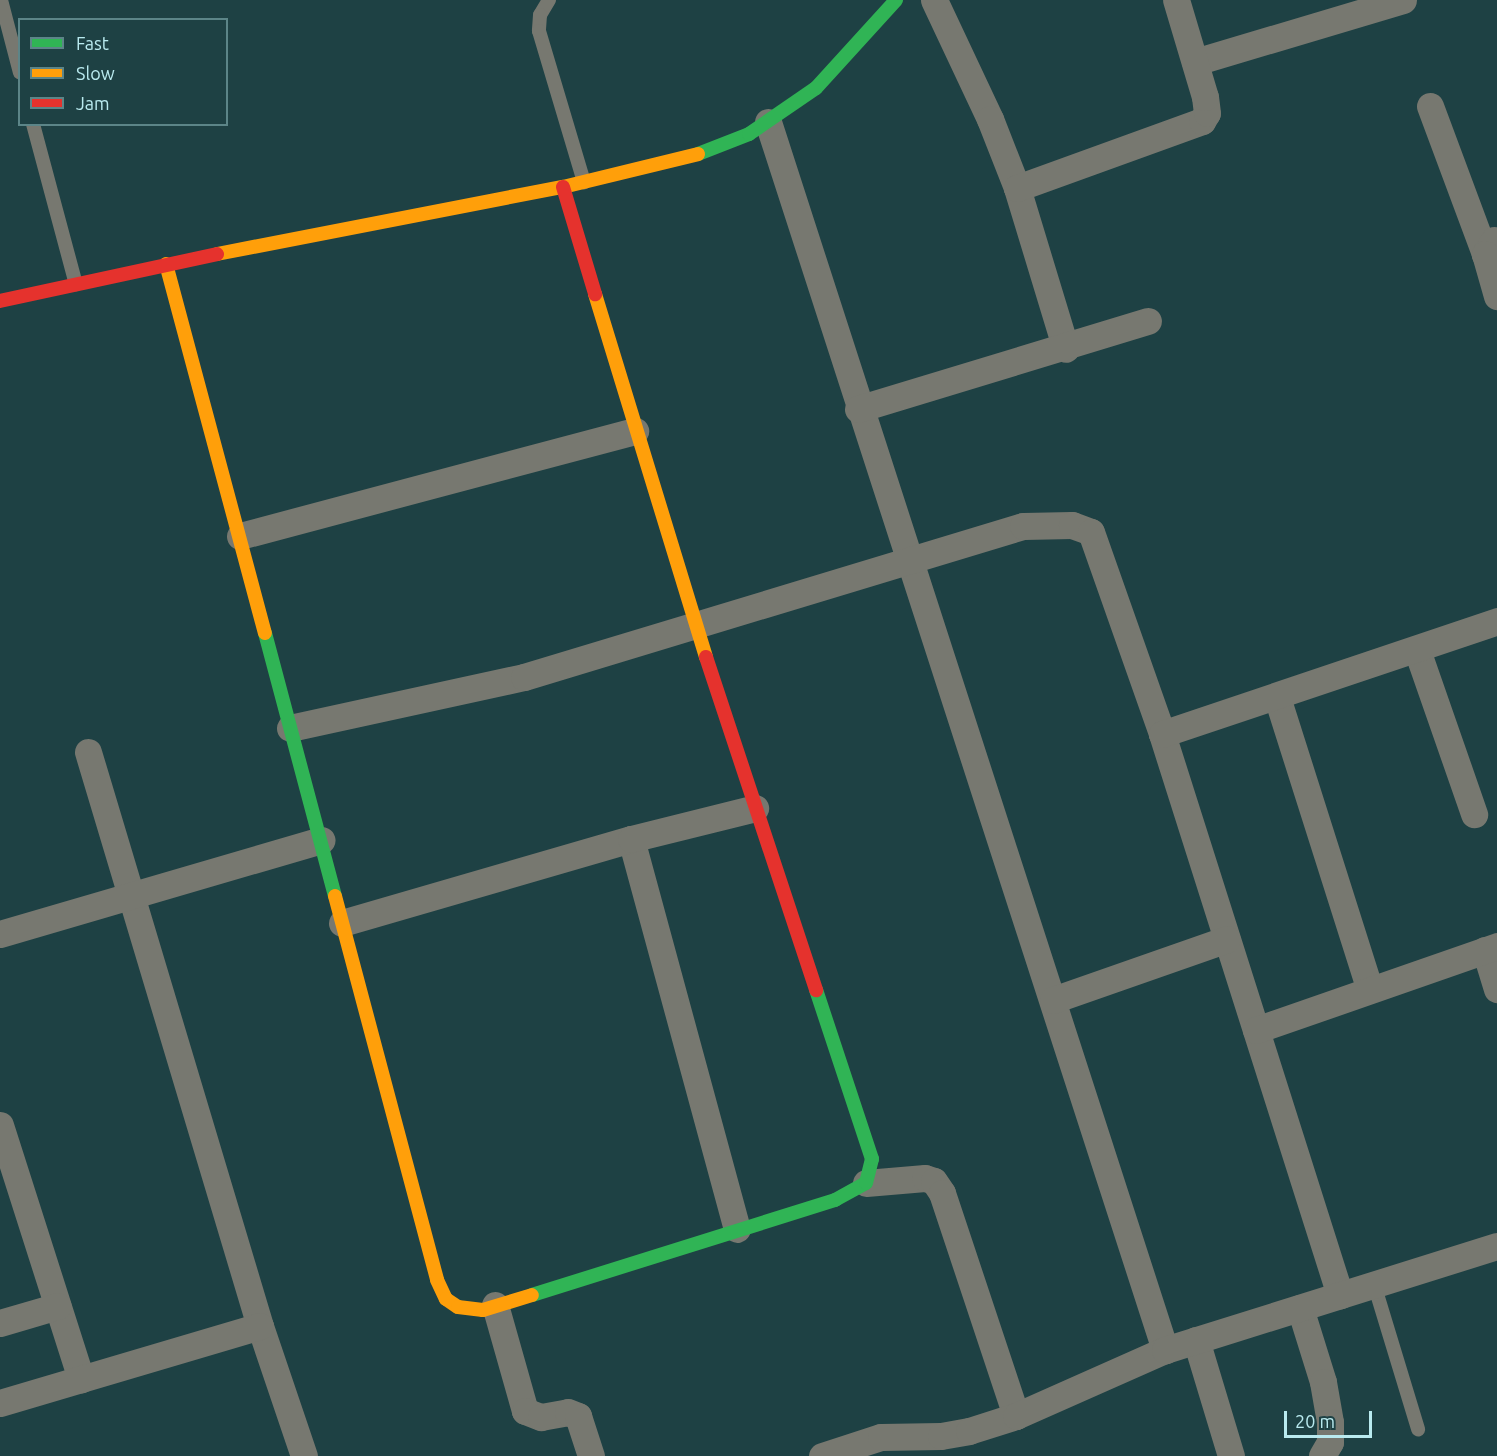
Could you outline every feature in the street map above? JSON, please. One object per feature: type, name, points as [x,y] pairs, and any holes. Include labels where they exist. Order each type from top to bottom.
[{"type":"street","points":[[0,301],[166,264],[563,187],[720,148],[768,123],[816,88],[896,0]]},
{"type":"street","points":[[934,0],[990,119],[1017,188],[1066,349]]},
{"type":"street","points":[[1017,188],[1195,127],[1207,113],[1196,62],[1176,0]]},
{"type":"street","points":[[1196,62],[1387,2]]},
{"type":"street","points":[[1430,106],[1491,246],[1497,296]]},
{"type":"street","points":[[768,123],[858,409],[1053,1000],[1165,1350]]},
{"type":"street","points":[[563,187],[635,431],[696,626],[872,1159],[866,1183]]},
{"type":"street","points":[[166,264],[322,840],[437,1280],[446,1299],[458,1307],[483,1310],[835,1200],[866,1183],[925,1178],[934,1181],[942,1193],[1016,1416]]},
{"type":"street","points":[[858,409],[1066,349],[1148,321]]},
{"type":"street","points":[[240,536],[635,431]]},
{"type":"street","points":[[290,728],[524,677],[1023,526],[1072,525],[1091,532],[1162,734],[1340,1295]]},
{"type":"street","points":[[1162,734],[1417,650],[1497,621]]},
{"type":"street","points":[[1417,650],[1473,814]]},
{"type":"street","points":[[1277,697],[1370,990]]},
{"type":"street","points":[[88,753],[260,1326],[304,1456]]},
{"type":"street","points":[[342,923],[631,839],[755,808]]},
{"type":"street","points":[[631,839],[738,1229]]},
{"type":"street","points":[[0,934],[130,894],[322,840]]},
{"type":"street","points":[[1053,1000],[1227,939]]},
{"type":"street","points":[[1257,1030],[1491,948],[1497,989]]},
{"type":"street","points":[[0,1125],[81,1378]]},
{"type":"street","points":[[822,1456],[881,1437],[941,1436],[1016,1416],[1165,1350],[1497,1246]]},
{"type":"street","points":[[495,1305],[525,1411],[541,1417],[568,1412],[578,1416],[591,1456]]},
{"type":"street","points":[[0,1323],[58,1306]]},
{"type":"street","points":[[1300,1308],[1323,1382],[1330,1422],[1330,1442],[1322,1456]]},
{"type":"street","points":[[0,1403],[260,1326]]},
{"type":"street","points":[[1196,1340],[1231,1456]]},
{"type":"lane","points":[[1,0],[18,65]]},
{"type":"lane","points":[[549,0],[540,15],[538,32],[584,182]]},
{"type":"lane","points":[[34,126],[76,284]]},
{"type":"lane","points":[[1374,1284],[1418,1429]]},
{"type":"traffic: fast","points":[[698,154],[749,134],[816,88],[896,0]]},
{"type":"traffic: fast","points":[[265,633],[335,896]]},
{"type":"traffic: fast","points":[[532,1295],[835,1200],[866,1183],[872,1159],[816,990]]},
{"type":"traffic: slow","points":[[217,254],[563,187],[698,154]]},
{"type":"traffic: slow","points":[[166,264],[265,633]]},
{"type":"traffic: slow","points":[[595,294],[706,657]]},
{"type":"traffic: slow","points":[[335,896],[437,1280],[446,1299],[458,1307],[483,1310],[532,1295]]},
{"type":"traffic: jam","points":[[563,187],[595,294]]},
{"type":"traffic: jam","points":[[0,301],[217,254]]},
{"type":"traffic: jam","points":[[706,657],[816,990]]}]
